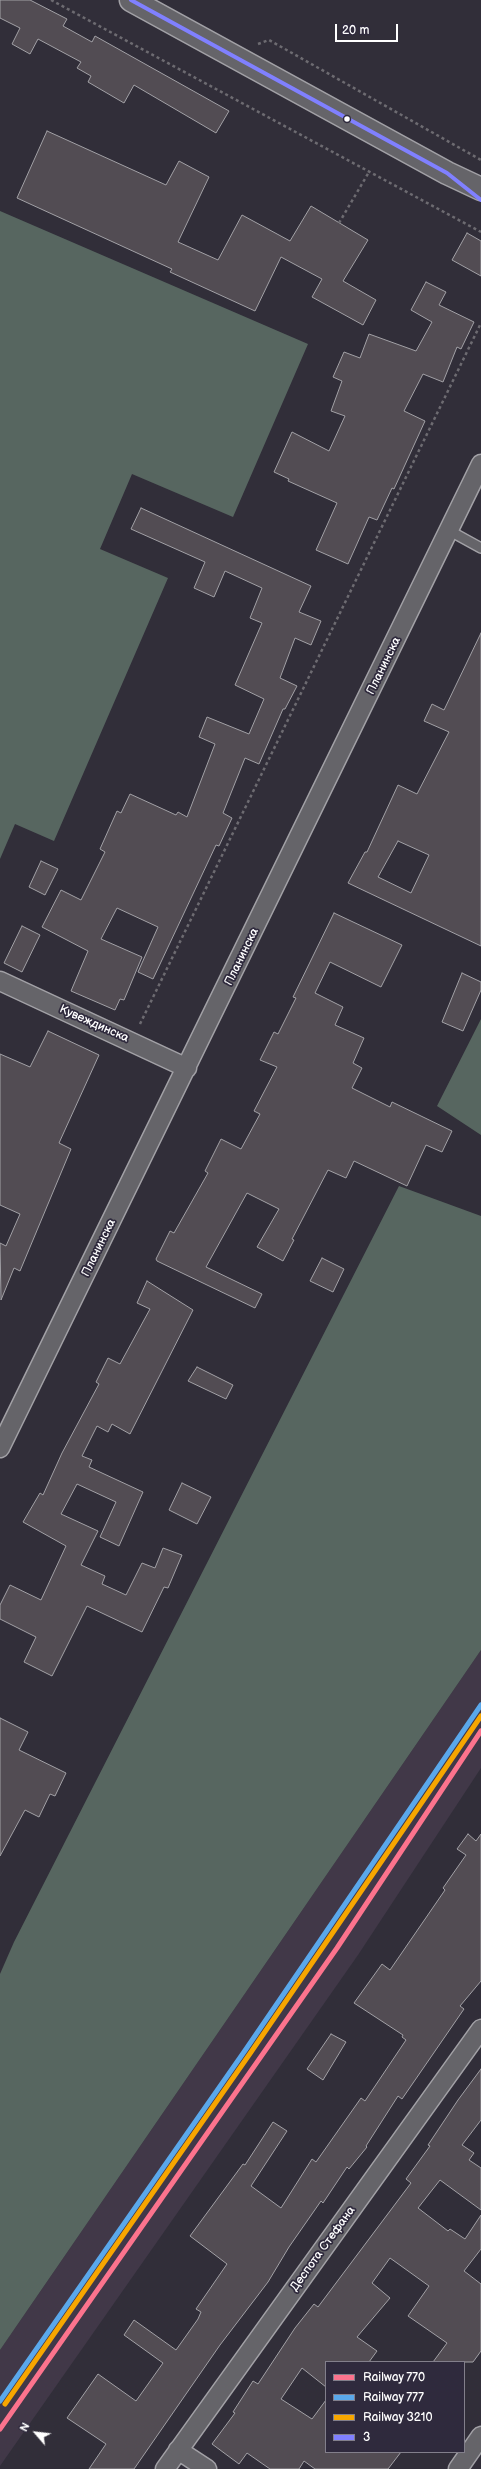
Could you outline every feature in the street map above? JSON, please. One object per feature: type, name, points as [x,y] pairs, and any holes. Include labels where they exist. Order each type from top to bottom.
[{"type":"street","points":[[131,0],[447,173],[481,190]]},
{"type":"street","points":[[447,173],[481,200]]},
{"type":"street","name":"Планинска","points":[[0,1448],[450,531],[481,464]]},
{"type":"street","name":"Кувеждинска","points":[[0,981],[132,1041],[187,1068]]},
{"type":"street","name":"Деспота Стефана","points":[[164,2469],[478,2039]]},
{"type":"street","points":[[458,2469],[481,2436]]},
{"type":"street","points":[[178,2450],[207,2469]]},
{"type":"lane","points":[[450,531],[481,548]]},
{"type":"path","points":[[51,0],[481,232]]},
{"type":"path","points":[[228,54],[269,40],[481,160]]},
{"type":"path","points":[[339,223],[369,172]]},
{"type":"path","points":[[132,1041],[481,323]]},
{"type":"shaded area","points":[[0,211],[308,344],[233,517],[132,474],[100,549],[168,578],[54,841],[15,824],[0,859]]},
{"type":"shaded area","points":[[481,1019],[481,1135],[437,1106]]},
{"type":"shaded area","points":[[399,1186],[481,1216],[481,1650],[0,2350],[0,1974],[14,1942]]},
{"type":"shaded area","points":[[481,1650],[481,1768],[358,1955],[0,2466],[0,2350]]},
{"type":"building","points":[[0,0],[30,0],[67,19],[63,26],[92,42],[95,36],[229,111],[216,133],[134,85],[124,103],[88,82],[91,76],[77,68],[81,62],[38,39],[30,54],[12,44],[20,28],[0,18]]},
{"type":"building","points":[[47,131],[166,185],[179,161],[209,177],[178,242],[218,260],[242,215],[290,241],[311,206],[368,240],[343,281],[376,300],[363,325],[312,297],[322,279],[281,257],[255,311],[170,272],[172,269],[17,198]]},
{"type":"building","points":[[467,233],[481,241],[481,276],[452,260]]},
{"type":"building","points":[[426,282],[446,292],[439,305],[474,322],[461,349],[457,347],[443,382],[423,374],[404,411],[425,421],[394,489],[392,488],[377,520],[369,517],[348,564],[316,550],[337,503],[288,481],[289,479],[274,472],[292,432],[329,451],[345,416],[331,411],[342,381],[333,377],[344,352],[360,358],[369,334],[416,351],[432,322],[411,310]]},
{"type":"building","points":[[141,508],[311,586],[299,612],[321,621],[311,645],[295,638],[280,678],[297,686],[285,709],[283,709],[259,764],[245,758],[223,813],[232,818],[219,846],[216,845],[153,979],[138,972],[158,927],[117,908],[101,939],[142,957],[124,1000],[120,999],[115,1010],[71,991],[88,951],[42,927],[61,890],[81,900],[105,852],[100,849],[117,811],[121,813],[130,794],[176,815],[178,812],[187,817],[215,744],[199,737],[207,717],[249,734],[264,699],[235,685],[262,623],[250,618],[262,588],[225,571],[214,597],[194,588],[205,562],[131,529]]},
{"type":"building","points":[[481,633],[481,946],[348,883],[365,852],[367,852],[398,785],[417,794],[449,732],[424,721],[432,704],[444,710]],"holes":[[[398,841],[429,855],[411,893],[378,877]]]},
{"type":"building","points":[[41,861],[58,869],[45,895],[29,887]]},
{"type":"building","points":[[334,913],[402,945],[381,987],[330,962],[315,993],[343,1007],[335,1025],[364,1038],[353,1063],[362,1068],[352,1088],[390,1107],[392,1102],[452,1131],[442,1152],[426,1145],[407,1186],[354,1161],[346,1178],[328,1170],[292,1239],[294,1240],[283,1261],[257,1247],[279,1209],[247,1193],[206,1267],[262,1294],[255,1308],[157,1261],[156,1259],[170,1231],[174,1233],[208,1173],[205,1171],[221,1139],[241,1149],[260,1114],[254,1111],[277,1067],[260,1060],[274,1032],[278,1034],[296,998],[293,997]]},
{"type":"building","points":[[22,926],[40,935],[22,972],[4,963]]},
{"type":"building","points":[[462,973],[481,982],[481,990],[463,1031],[442,1022]]},
{"type":"building","points":[[48,1031],[99,1055],[59,1143],[71,1149],[20,1271],[14,1268],[1,1300],[0,1243],[6,1246],[20,1214],[0,1205],[0,1054],[30,1067]]},
{"type":"building","points":[[322,1258],[344,1269],[333,1292],[310,1281]]},
{"type":"building","points":[[147,1281],[193,1310],[130,1434],[112,1424],[108,1432],[97,1426],[82,1456],[92,1460],[89,1467],[143,1492],[119,1546],[100,1537],[116,1502],[77,1484],[61,1514],[98,1531],[81,1565],[105,1576],[102,1584],[126,1595],[142,1563],[155,1568],[163,1548],[182,1555],[168,1588],[164,1587],[142,1632],[87,1606],[52,1676],[24,1662],[36,1637],[0,1619],[0,1605],[10,1585],[41,1600],[66,1546],[23,1522],[40,1493],[43,1495],[62,1453],[99,1384],[96,1382],[108,1358],[120,1364],[150,1309],[137,1303]]},
{"type":"building","points":[[197,1367],[233,1385],[226,1399],[188,1381]]},
{"type":"building","points":[[182,1483],[211,1497],[197,1524],[169,1510]]},
{"type":"building","points":[[0,1718],[28,1732],[19,1750],[66,1773],[55,1796],[50,1794],[39,1817],[25,1810],[0,1856]]},
{"type":"building","points":[[468,1834],[476,1841],[481,1834],[481,1981],[460,2006],[464,2009],[402,2099],[398,2096],[366,2146],[367,2147],[349,2169],[347,2167],[323,2203],[321,2201],[289,2247],[268,2282],[220,2345],[134,2469],[89,2469],[106,2444],[67,2418],[98,2374],[136,2401],[163,2363],[124,2335],[134,2320],[176,2350],[198,2319],[201,2312],[196,2309],[227,2264],[190,2236],[243,2164],[245,2165],[273,2122],[287,2131],[251,2186],[281,2208],[312,2159],[316,2162],[361,2098],[365,2101],[406,2040],[402,2037],[403,2035],[354,2003],[382,1964],[390,1970],[445,1890],[443,1888],[466,1855],[457,1849]]},
{"type":"building","points":[[331,2034],[346,2042],[323,2080],[307,2069]]},
{"type":"building","points":[[481,2069],[481,2120],[462,2145],[474,2153],[469,2160],[481,2168],[481,2210],[440,2180],[418,2208],[448,2231],[450,2229],[465,2239],[481,2215],[481,2249],[464,2271],[481,2284],[481,2351],[473,2362],[434,2361],[447,2343],[408,2316],[429,2286],[390,2258],[372,2283],[390,2298],[357,2337],[377,2351],[370,2361],[325,2361],[325,2386],[302,2368],[281,2399],[312,2419],[325,2401],[325,2453],[400,2453],[388,2469],[315,2469],[304,2461],[299,2469],[270,2469],[247,2453],[239,2464],[212,2444],[235,2413],[233,2412],[253,2381],[258,2384],[295,2328],[314,2304],[318,2307],[411,2183],[406,2179],[430,2146],[428,2145]]},
{"type":"rail line","name":"777","points":[[0,2401],[244,2052],[481,1705]]},
{"type":"rail line","name":"3210","points":[[5,2404],[249,2055],[481,1716]]},
{"type":"rail line","name":"770","points":[[0,2429],[337,1948],[481,1731]]},
{"type":"transit line","name":"3","points":[[131,0],[447,173],[481,200]]}]
